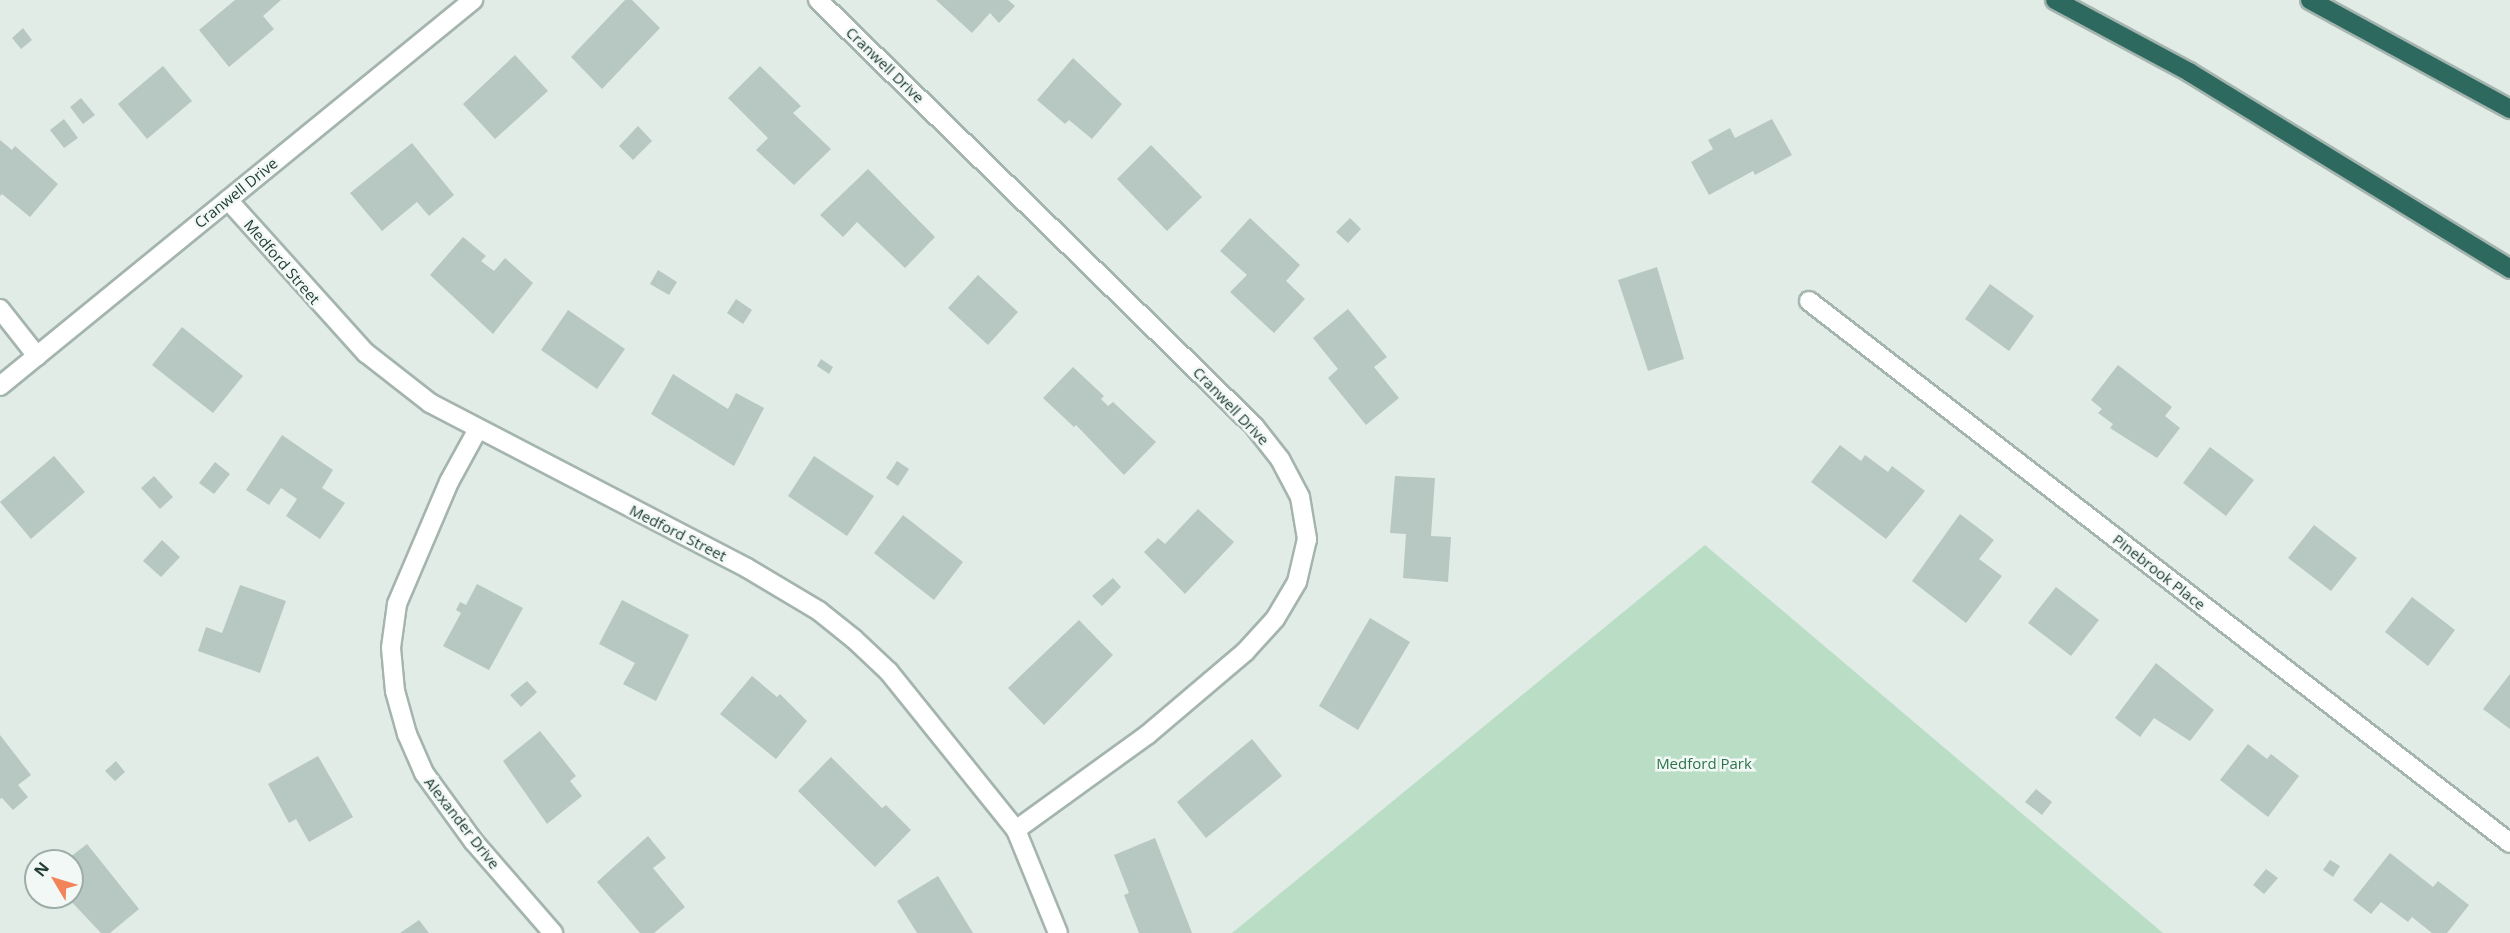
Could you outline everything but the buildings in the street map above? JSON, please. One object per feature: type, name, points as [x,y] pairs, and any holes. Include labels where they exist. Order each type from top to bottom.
[{"type":"highway","points":[[2055,0],[2189,72],[2510,269]]},
{"type":"highway","points":[[2310,0],[2510,109]]},
{"type":"street","name":"Cranwell Drive","points":[[0,386],[473,0]]},
{"type":"street","name":"Cranwell Drive","points":[[818,0],[1254,426],[1280,459],[1300,497],[1307,539],[1297,582],[1275,619],[1245,652],[1146,735],[1016,830]]},
{"type":"street","name":"Medford Street","points":[[228,200],[366,353],[430,404],[747,568],[819,611],[889,672],[1016,830],[1058,933]]},
{"type":"street","name":"Pinebrook Place","points":[[1809,301],[2510,843]]},
{"type":"street","points":[[0,309],[37,356]]},
{"type":"street","name":"Alexander Drive","points":[[478,429],[449,482],[397,604],[391,648],[395,691],[407,734],[424,773],[474,842],[553,933]]},
{"type":"green space","name":"Medford Park","points":[[1705,545],[2163,933],[1232,933]]}]
